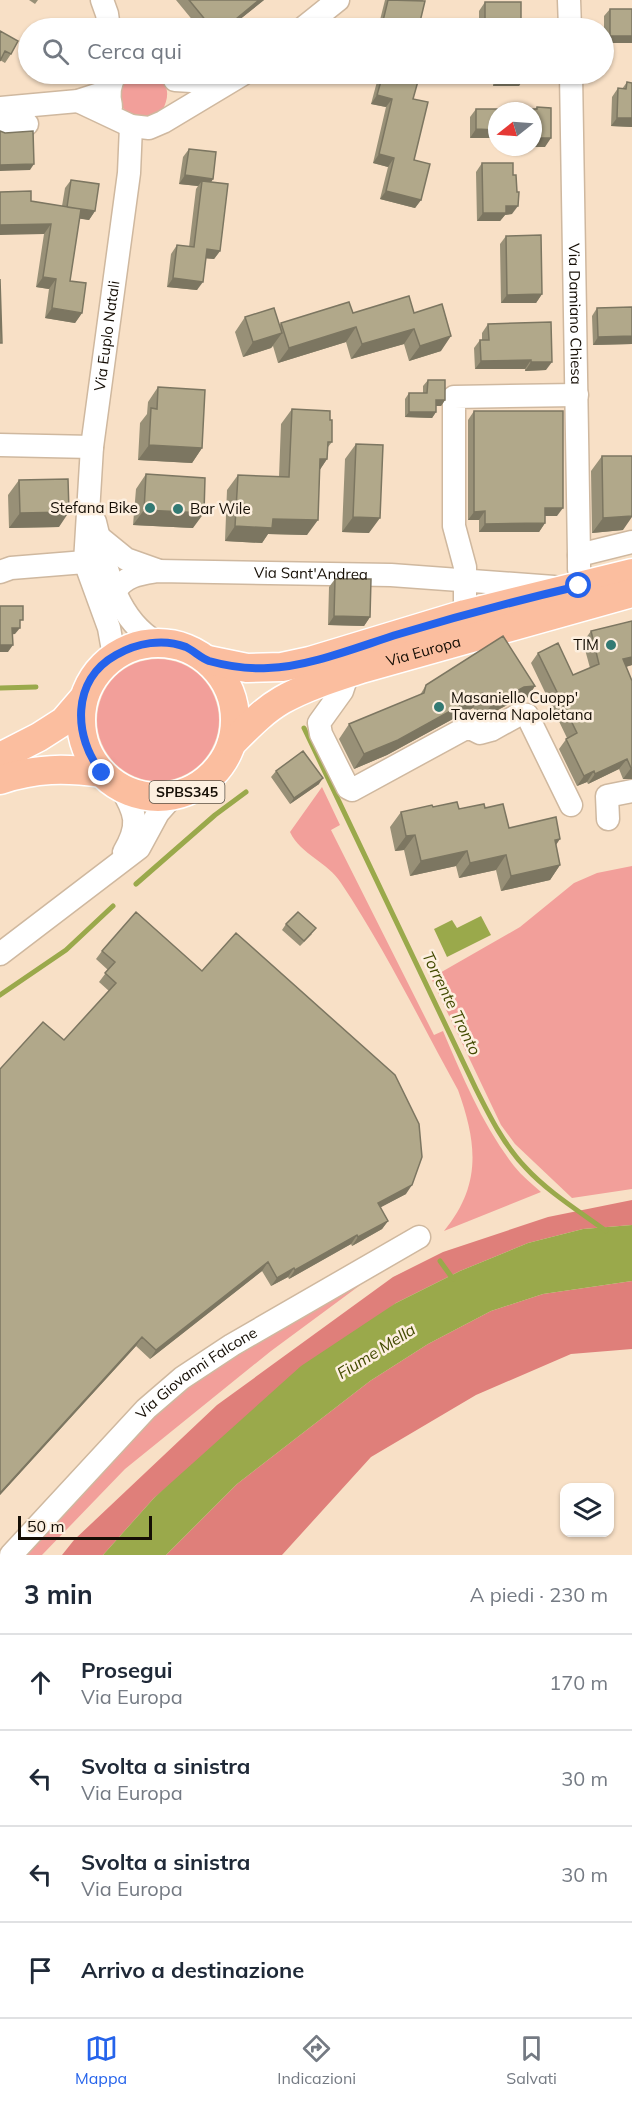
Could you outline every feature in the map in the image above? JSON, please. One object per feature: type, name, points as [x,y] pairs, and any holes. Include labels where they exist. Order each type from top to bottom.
[{"type":"main road","name":"Via Europa","points":[[207,660],[247,668],[282,667],[310,661],[465,614],[632,573]]},
{"type":"main road","name":"Via Europa","points":[[232,743],[255,720],[281,700],[317,684],[348,673],[632,593]]},
{"type":"main road","name":"Via Europa","points":[[0,758],[64,721],[83,699],[95,675],[114,656],[134,646],[156,642],[183,646],[207,660],[218,671],[232,698],[235,728],[227,756],[210,778],[192,789],[172,796],[155,798],[137,795],[111,781],[50,769],[0,780]]},
{"type":"main road","name":"Via Europa","points":[[83,699],[81,726],[83,739],[94,763],[111,781]]},
{"type":"street","points":[[316,18],[338,0]]},
{"type":"street","points":[[569,0],[570,18]]},
{"type":"street","points":[[0,108],[78,101],[106,84]]},
{"type":"street","points":[[112,84],[112,108],[127,124]]},
{"type":"street","name":"Via Euplo Natali","points":[[129,173],[163,121],[173,111],[178,96],[175,84]]},
{"type":"street","points":[[78,101],[127,124],[149,128],[224,84]]},
{"type":"street","name":"Via Damiano Chiesa","points":[[571,84],[579,555]]},
{"type":"street","points":[[0,125],[27,124]]},
{"type":"street","name":"Via Euplo Natali","points":[[114,656],[109,628],[85,562],[92,447],[129,173],[127,124]]},
{"type":"street","points":[[465,614],[465,567],[454,526],[454,397],[577,395]]},
{"type":"street","points":[[0,445],[92,447]]},
{"type":"street","name":"Via Euplo Natali","points":[[90,500],[115,591],[131,621],[142,634],[156,642]]},
{"type":"street","name":"Via Sant'Andrea","points":[[99,537],[126,559],[158,571]]},
{"type":"street","points":[[573,587],[579,555],[632,542]]},
{"type":"street","points":[[0,572],[11,568],[85,562]]},
{"type":"street","name":"Via Sant'Andrea","points":[[115,591],[121,581],[130,576],[158,571],[391,575],[573,587]]},
{"type":"street","points":[[348,673],[342,691],[320,723],[321,734],[348,788],[356,790],[464,729],[472,729],[480,733],[491,730],[520,714],[527,715],[571,805]]},
{"type":"street","points":[[111,781],[132,806],[135,826],[118,863]]},
{"type":"street","points":[[608,819],[607,796],[632,791]]},
{"type":"street","points":[[0,954],[139,848],[158,813],[172,796]]},
{"type":"street","name":"Via Giovanni Falcone","points":[[11,1555],[146,1408],[182,1378],[232,1345],[419,1237]]},
{"type":"shaded area","points":[[120,84],[165,84],[166,86],[166,101],[162,111],[143,120],[126,111],[120,99]]},
{"type":"shaded area","points":[[158,659],[181,663],[201,677],[215,697],[219,720],[215,743],[201,763],[181,777],[158,781],[135,777],[115,763],[101,743],[97,720],[101,697],[115,677],[135,663]]},
{"type":"shaded area","points":[[322,787],[340,825],[331,830],[434,1035],[443,1031],[466,1084],[493,1135],[514,1166],[541,1192],[444,1231],[465,1197],[470,1180],[472,1146],[464,1109],[458,1090],[357,908],[336,876],[301,847],[290,832]]},
{"type":"shaded area","points":[[632,866],[632,1189],[572,1198],[515,1144],[501,1125],[431,978],[520,927],[574,883],[597,873]]},
{"type":"shaded area","points":[[632,1200],[632,1225],[583,1229],[528,1243],[460,1271],[396,1303],[154,1498],[103,1555],[62,1555],[74,1540],[217,1405],[393,1277],[443,1252],[548,1217]]},
{"type":"shaded area","points":[[420,1245],[419,1250],[363,1283],[271,1351],[125,1469],[42,1555],[22,1555],[156,1410],[222,1357]]},
{"type":"shaded area","points":[[632,1281],[632,1349],[571,1354],[476,1395],[371,1457],[282,1555],[166,1555],[237,1484],[370,1381],[428,1344],[491,1311],[543,1294]]},
{"type":"water","points":[[481,916],[491,935],[447,957],[434,929],[452,920],[457,928]]},
{"type":"water","name":"Fiume Mella","points":[[632,1225],[632,1281],[543,1294],[491,1311],[428,1344],[370,1381],[237,1484],[166,1555],[103,1555],[154,1498],[301,1366],[396,1303],[460,1271],[528,1243],[583,1229]]},
{"type":"building","points":[[189,0],[259,0],[237,18],[204,18]]},
{"type":"building","points":[[388,0],[425,1],[421,18],[384,18]]},
{"type":"building","points":[[485,2],[521,2],[521,18],[485,18]]},
{"type":"building","points":[[610,9],[632,9],[632,36],[614,36],[614,18],[610,18]]},
{"type":"building","points":[[0,31],[18,41],[11,54],[5,51],[0,61]]},
{"type":"building","points":[[627,82],[632,83],[632,118],[617,118],[618,88],[626,89]]},
{"type":"building","points":[[380,84],[417,84],[413,99],[428,102],[414,160],[430,164],[421,200],[386,191],[394,158],[379,154],[392,99],[377,95]]},
{"type":"building","points":[[542,107],[551,108],[551,138],[542,138]]},
{"type":"building","points":[[476,109],[488,109],[488,130],[476,129]]},
{"type":"building","points":[[0,131],[5,133],[33,131],[34,164],[0,165]]},
{"type":"building","points":[[189,149],[216,152],[213,179],[185,175]]},
{"type":"building","points":[[482,163],[513,163],[513,175],[516,175],[517,192],[519,192],[518,206],[506,206],[506,213],[483,213]]},
{"type":"building","points":[[71,180],[99,184],[95,211],[67,207]]},
{"type":"building","points":[[202,181],[228,184],[220,251],[207,249],[203,282],[173,278],[177,245],[194,247]]},
{"type":"building","points":[[31,191],[31,201],[81,209],[70,281],[86,283],[82,313],[52,308],[56,279],[43,277],[51,224],[0,225],[0,192]]},
{"type":"building","points":[[541,235],[542,294],[507,295],[506,236]]},
{"type":"building","points":[[0,279],[2,343],[0,343]]},
{"type":"building","points":[[409,296],[414,313],[442,304],[451,336],[420,346],[414,329],[362,344],[356,327],[289,348],[281,323],[349,302],[353,313]]},
{"type":"building","points":[[632,307],[632,336],[598,337],[597,308]]},
{"type":"building","points":[[274,308],[282,333],[253,342],[245,317]]},
{"type":"building","points":[[551,322],[552,362],[481,361],[480,340],[489,340],[488,324]]},
{"type":"building","points":[[428,380],[445,380],[445,400],[436,400],[436,412],[409,412],[409,393],[427,393]]},
{"type":"building","points":[[158,387],[205,390],[202,448],[149,445],[151,408],[157,409]]},
{"type":"building","points":[[292,409],[330,411],[332,442],[328,442],[327,459],[320,459],[318,520],[273,519],[272,528],[235,526],[238,475],[289,477]]},
{"type":"building","points":[[474,411],[563,411],[563,508],[545,508],[545,523],[485,524],[485,511],[474,512]]},
{"type":"building","points":[[356,444],[383,445],[380,518],[353,517]]},
{"type":"building","points":[[602,456],[632,456],[632,516],[603,518]]},
{"type":"building","points":[[146,474],[205,478],[204,513],[144,510]]},
{"type":"building","points":[[68,479],[69,512],[20,513],[19,480]]},
{"type":"building","points":[[335,579],[371,579],[370,617],[334,616]]},
{"type":"building","points":[[0,606],[23,606],[23,620],[20,620],[20,628],[12,628],[13,645],[0,645]]},
{"type":"building","points":[[632,621],[632,657],[623,659],[632,681],[632,768],[627,759],[595,774],[594,771],[584,776],[566,739],[577,733],[538,653],[558,643],[573,675],[599,664],[591,631]]},
{"type":"building","points":[[503,636],[535,686],[524,687],[492,704],[483,693],[398,740],[364,754],[349,724],[424,693],[426,685]]},
{"type":"building","points":[[303,751],[323,778],[294,798],[276,771]]},
{"type":"building","points":[[457,802],[459,809],[484,804],[485,808],[503,804],[509,828],[556,817],[560,839],[555,840],[560,865],[511,876],[506,855],[470,863],[467,851],[421,861],[415,835],[406,836],[401,812]]},
{"type":"building","points":[[136,912],[202,971],[236,933],[395,1075],[419,1124],[422,1157],[412,1185],[378,1203],[388,1221],[277,1278],[268,1262],[156,1350],[142,1337],[0,1493],[0,1069],[43,1022],[64,1040],[116,983],[105,973],[115,962],[102,951]]},
{"type":"building","points":[[298,912],[316,928],[304,941],[286,924]]},
{"type":"waterway","name":"Torrente Tronto","points":[[0,688],[36,687]]},
{"type":"waterway","name":"Torrente Tronto","points":[[304,728],[476,1089],[498,1130],[518,1159],[535,1177],[606,1231]]},
{"type":"waterway","points":[[136,884],[215,815],[246,792]]},
{"type":"waterway","points":[[0,995],[66,950],[113,906]]},
{"type":"waterway","points":[[440,1261],[453,1279]]},
{"type":"place","name":"Stefana Bike","points":[[150,508]]},
{"type":"place","name":"Bar Wile","points":[[178,509]]},
{"type":"place","name":"TIM","points":[[611,645]]},
{"type":"place","name":"Masaniello Cuopp' Taverna Napoletana","points":[[439,707]]},
{"type":"route","points":[[102,773],[87,751],[83,739],[81,712],[83,699],[95,675],[104,664],[134,646],[156,642],[170,643],[183,646],[207,660],[247,668],[282,667],[310,661],[465,614],[579,586]]}]
